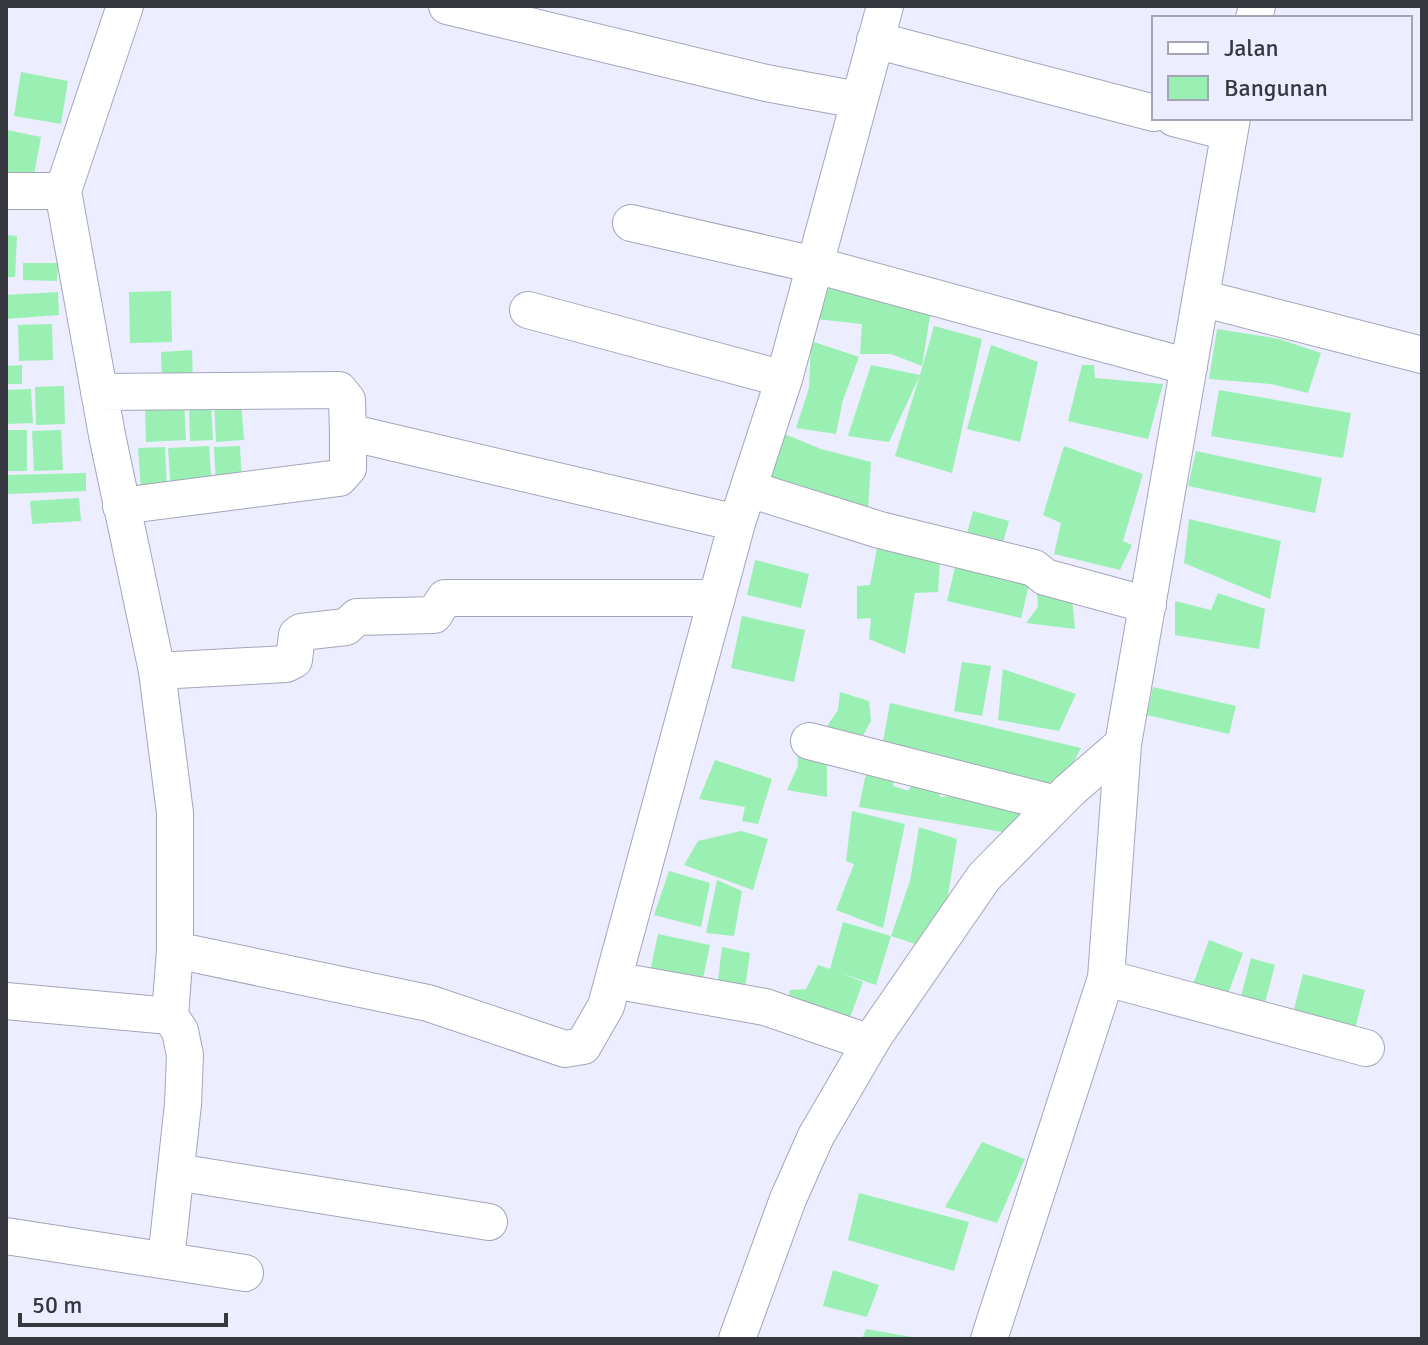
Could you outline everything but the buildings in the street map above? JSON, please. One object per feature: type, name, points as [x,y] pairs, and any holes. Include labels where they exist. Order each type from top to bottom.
[{"type":"street","points":[[125,6],[63,191],[121,506],[157,671],[175,813],[175,950],[170,1016],[180,1031],[185,1055],[166,1260]]},
{"type":"street","points":[[447,6],[766,83],[858,100]]},
{"type":"street","points":[[175,950],[428,1003],[565,1049],[583,1046],[597,1028],[613,980],[737,523],[784,379],[885,6]]},
{"type":"street","points":[[875,40],[1152,112]]},
{"type":"street","points":[[989,1339],[1106,978],[1123,744],[1230,125],[1190,120]]},
{"type":"street","points":[[6,191],[63,191]]},
{"type":"street","points":[[631,223],[815,265],[1189,367]]},
{"type":"street","points":[[1201,298],[1422,355]]},
{"type":"street","points":[[528,310],[784,379]]},
{"type":"street","points":[[99,392],[339,390],[347,400],[348,468],[339,478],[121,506]]},
{"type":"street","points":[[348,432],[737,523]]},
{"type":"street","points":[[749,489],[880,530],[1034,568],[1045,577],[1148,605]]},
{"type":"street","points":[[157,671],[286,664],[294,660],[297,635],[301,632],[346,627],[357,617],[434,615],[445,598],[717,598]]},
{"type":"street","points":[[809,741],[1056,804]]},
{"type":"street","points":[[737,1339],[788,1199],[816,1136],[870,1043],[984,877],[1056,804],[1123,744]]},
{"type":"street","points":[[1106,978],[1366,1048]]},
{"type":"street","points":[[613,980],[765,1007],[870,1043]]},
{"type":"street","points":[[6,1001],[170,1016]]},
{"type":"street","points":[[176,1172],[489,1222]]},
{"type":"street","points":[[6,1236],[245,1273]]}]
